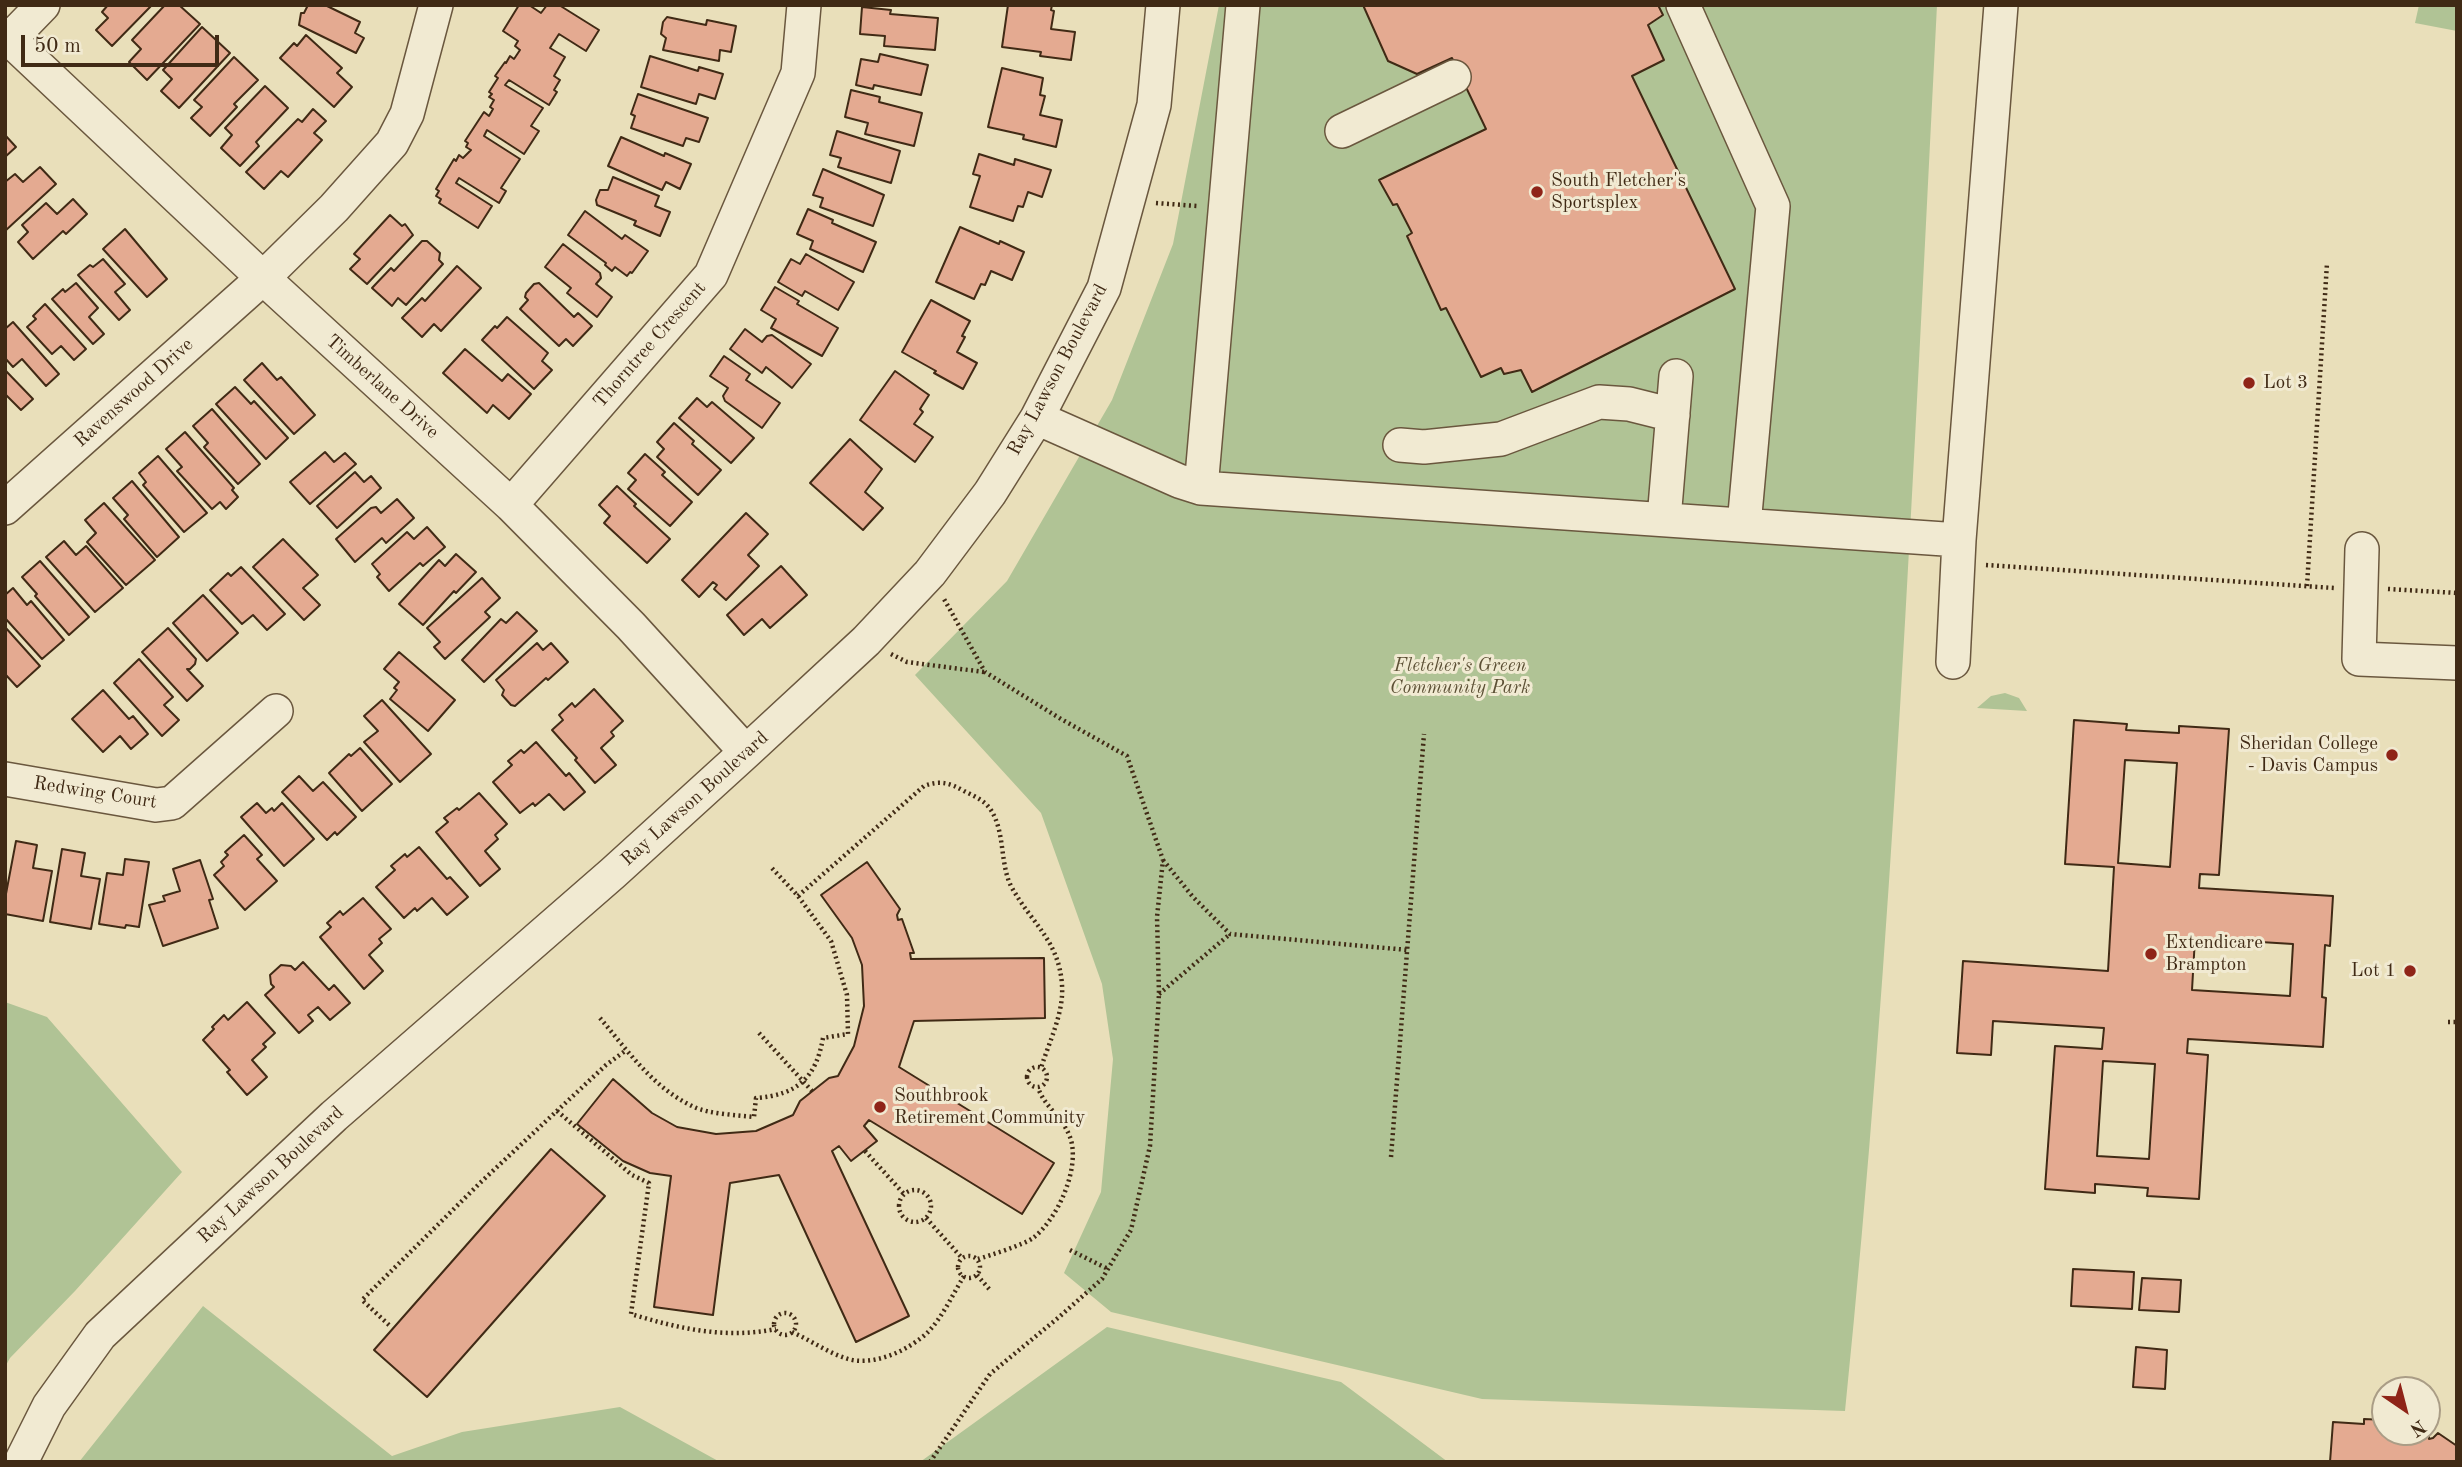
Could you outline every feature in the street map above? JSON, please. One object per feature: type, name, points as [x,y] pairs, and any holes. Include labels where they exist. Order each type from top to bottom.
[{"type":"street","points":[[8,37],[43,5]]},
{"type":"street","points":[[263,278],[334,208],[392,142],[407,114],[436,5]]},
{"type":"street","name":"Thorntree Crescent","points":[[511,505],[711,275],[798,73],[804,5]]},
{"type":"street","name":"Ray Lawson Boulevard","points":[[20,1462],[48,1406],[100,1335],[334,1116],[746,752],[866,641],[930,573],[990,493],[1037,418],[1104,288],[1154,105],[1163,5]]},
{"type":"street","points":[[1201,488],[1243,5]]},
{"type":"street","points":[[1683,5],[1773,206],[1744,525]]},
{"type":"street","points":[[1953,662],[1968,552],[2001,5]]},
{"type":"street","name":"Timberlane Drive","points":[[8,37],[263,278],[511,505],[631,625],[746,752]]},
{"type":"street","points":[[1342,131],[1454,77]]},
{"type":"street","name":"Ravenswood Drive","points":[[5,508],[263,278]]},
{"type":"street","points":[[1664,519],[1675,376]]},
{"type":"street","points":[[1401,445],[1424,447],[1501,439],[1599,402],[1629,404],[1672,415]]},
{"type":"street","points":[[1037,418],[1179,481],[1201,488],[1744,525],[1968,552]]},
{"type":"street","points":[[2362,550],[2359,659],[2457,663]]},
{"type":"street","name":"Redwing Court","points":[[5,779],[156,805],[172,803],[276,711]]},
{"type":"path","points":[[1129,201],[1225,208]]},
{"type":"path","points":[[2306,586],[2327,263]]},
{"type":"path","points":[[1968,552],[2306,586],[2457,593]]},
{"type":"path","points":[[930,573],[985,672]]},
{"type":"path","points":[[866,641],[906,662],[985,672],[1127,756],[1163,860],[1193,897],[1230,934],[1408,950]]},
{"type":"path","points":[[1391,1157],[1424,734]]},
{"type":"path","points":[[798,896],[924,786],[944,782],[982,800],[993,814],[1006,876],[1018,899],[1049,940],[1059,962],[1062,987],[1059,1012],[1041,1068]]},
{"type":"path","points":[[930,1462],[990,1374],[1102,1279],[1131,1230],[1150,1146],[1160,994],[1157,917],[1163,860]]},
{"type":"path","points":[[600,1018],[625,1051],[657,1084],[696,1108],[754,1117],[757,1098],[776,1096],[794,1088],[810,1075],[820,1058],[823,1038],[848,1034],[847,995],[831,941],[798,896],[770,866]]},
{"type":"path","points":[[1160,994],[1230,934]]},
{"type":"path","points":[[2448,1022],[2457,1022]]},
{"type":"path","points":[[759,1032],[812,1091]]},
{"type":"path","points":[[389,1325],[362,1300],[557,1111],[625,1051]]},
{"type":"path","points":[[1034,1067],[1041,1068],[1048,1077],[1044,1085],[1038,1087],[1029,1083],[1028,1074],[1034,1067]]},
{"type":"path","points":[[978,1259],[981,1265],[977,1275],[970,1278],[964,1276],[958,1268],[962,1258],[968,1256],[978,1259],[1020,1244],[1041,1231],[1062,1198],[1073,1172],[1074,1154],[1070,1137],[1062,1121],[1042,1098],[1038,1087]]},
{"type":"path","points":[[557,1111],[632,1175],[649,1183],[631,1314],[656,1322],[721,1334],[776,1329],[783,1334],[792,1332],[847,1359],[864,1362],[881,1359],[914,1343],[929,1330],[964,1276]]},
{"type":"path","points":[[865,1151],[904,1194]]},
{"type":"path","points":[[914,1190],[925,1193],[931,1203],[926,1218],[916,1222],[905,1219],[899,1210],[904,1194],[914,1190]]},
{"type":"path","points":[[926,1218],[962,1258]]},
{"type":"path","points":[[1070,1250],[1108,1269]]},
{"type":"path","points":[[977,1275],[990,1290]]},
{"type":"path","points":[[776,1329],[778,1316],[788,1313],[796,1321],[792,1332]]},
{"type":"green space","name":"Fletcher's Green Community Park","points":[[1219,5],[1937,5],[1889,885],[1862,1236],[1845,1411],[1482,1399],[1111,1312],[1064,1273],[1101,1192],[1113,1059],[1102,984],[1041,813],[915,675],[1007,581],[1112,400],[1173,244]]},
{"type":"green space","points":[[2419,5],[2457,5],[2457,31],[2415,23]]},
{"type":"green space","points":[[2005,693],[2019,698],[2027,711],[1977,708],[1991,696]]},
{"type":"green space","points":[[5,1002],[47,1017],[182,1172],[75,1291],[10,1358],[5,1367]]},
{"type":"green space","points":[[203,1306],[392,1456],[462,1432],[620,1407],[720,1462],[79,1462]]},
{"type":"green space","points":[[1107,1327],[1341,1382],[1448,1462],[920,1462]]},
{"type":"building","points":[[108,5],[152,5],[112,46],[96,30],[108,18],[102,12]]},
{"type":"building","points":[[165,5],[179,5],[200,24],[147,80],[129,62],[141,49],[132,40]]},
{"type":"building","points":[[308,5],[325,5],[360,22],[355,33],[364,38],[356,53],[299,25],[301,13],[304,13]]},
{"type":"building","points":[[519,5],[529,5],[541,13],[547,5],[559,5],[599,30],[586,51],[559,34],[550,48],[565,57],[554,76],[560,80],[549,105],[509,80],[505,85],[543,108],[531,126],[539,131],[524,154],[487,130],[484,136],[520,159],[501,188],[506,191],[499,203],[459,178],[456,183],[492,206],[478,228],[439,203],[441,199],[436,196],[439,191],[436,189],[454,159],[456,161],[459,155],[463,158],[471,150],[466,147],[468,143],[465,141],[484,112],[489,116],[493,109],[490,107],[494,100],[489,97],[492,94],[489,92],[498,78],[495,76],[510,56],[514,59],[520,50],[515,46],[518,41],[503,31]]},
{"type":"building","points":[[1008,5],[1052,5],[1051,10],[1054,11],[1051,29],[1075,32],[1071,60],[1040,56],[1041,52],[1002,47]]},
{"type":"building","name":"South Fletcher's Sportsplex","points":[[1363,5],[1658,5],[1663,15],[1648,25],[1664,60],[1632,76],[1735,289],[1532,392],[1521,370],[1504,374],[1501,368],[1481,377],[1446,308],[1441,310],[1407,236],[1412,233],[1397,204],[1393,205],[1379,180],[1486,129],[1452,58],[1417,74],[1388,61]]},
{"type":"building","points":[[862,7],[891,10],[890,14],[938,18],[935,50],[884,46],[885,36],[860,34]]},
{"type":"building","points":[[667,17],[706,25],[707,20],[736,26],[731,52],[720,50],[719,61],[663,50],[666,38],[661,34],[663,22]]},
{"type":"building","points":[[202,27],[230,53],[179,108],[161,91],[172,79],[163,70]]},
{"type":"building","points":[[306,35],[342,68],[337,73],[352,87],[334,107],[280,58],[294,43],[297,46]]},
{"type":"building","points":[[880,54],[928,65],[921,95],[874,85],[873,89],[856,85],[861,59],[878,62]]},
{"type":"building","points":[[650,56],[698,71],[699,67],[723,74],[715,99],[699,94],[696,104],[641,87]]},
{"type":"building","points":[[234,57],[258,80],[234,104],[237,107],[210,136],[191,118],[202,107],[194,100]]},
{"type":"building","points":[[1002,68],[1043,78],[1040,95],[1045,96],[1040,115],[1062,120],[1056,147],[1023,139],[1024,135],[988,127]]},
{"type":"building","points":[[265,86],[288,108],[256,142],[259,146],[240,166],[221,148],[232,135],[225,128]]},
{"type":"building","points":[[851,90],[880,97],[879,102],[922,113],[914,146],[865,134],[868,123],[845,117]]},
{"type":"building","points":[[638,94],[708,118],[699,142],[686,138],[683,146],[631,128],[635,116],[631,114]]},
{"type":"building","points":[[313,109],[326,121],[314,133],[322,140],[288,177],[281,171],[264,189],[246,172],[298,119],[302,122]]},
{"type":"building","points":[[837,131],[900,151],[891,183],[838,167],[841,158],[830,155]]},
{"type":"building","points":[[5,135],[16,147],[5,157]]},
{"type":"building","points":[[621,137],[664,156],[665,153],[691,164],[680,189],[666,182],[662,190],[608,166]]},
{"type":"building","points":[[979,154],[1014,165],[1015,159],[1051,170],[1042,197],[1028,192],[1023,207],[1018,206],[1013,221],[970,207],[980,176],[973,174]]},
{"type":"building","points":[[40,167],[56,184],[5,231],[5,182],[15,174],[23,182]]},
{"type":"building","points":[[823,169],[884,195],[873,226],[820,207],[823,198],[813,195]]},
{"type":"building","points":[[613,177],[659,196],[655,206],[670,212],[660,236],[634,225],[636,221],[597,205],[600,190],[608,190]]},
{"type":"building","points":[[73,199],[87,214],[66,234],[63,231],[33,259],[18,242],[28,232],[22,225],[46,203],[57,214]]},
{"type":"building","points":[[808,209],[833,220],[832,223],[876,242],[863,272],[810,249],[813,241],[797,234]]},
{"type":"building","points":[[585,211],[622,239],[625,235],[648,251],[632,273],[627,276],[615,267],[612,271],[606,263],[568,235]]},
{"type":"building","points":[[390,215],[402,226],[405,224],[413,235],[367,284],[350,269],[360,259],[354,254]]},
{"type":"building","points":[[960,227],[1024,252],[1012,280],[991,271],[985,285],[981,284],[974,299],[936,282]]},
{"type":"building","points":[[125,229],[167,279],[147,297],[103,249]]},
{"type":"building","points":[[422,241],[427,241],[440,253],[439,260],[443,264],[406,305],[398,298],[392,306],[372,288],[391,268],[394,271]]},
{"type":"building","points":[[563,244],[600,273],[601,278],[596,284],[612,297],[597,317],[567,293],[571,288],[545,267]]},
{"type":"building","points":[[806,254],[854,282],[838,310],[805,291],[802,296],[778,282],[791,259],[800,264]]},
{"type":"building","points":[[103,259],[125,284],[115,292],[130,310],[119,320],[78,275]]},
{"type":"building","points":[[457,266],[481,288],[441,331],[434,324],[422,337],[402,318],[422,298],[425,301]]},
{"type":"building","points":[[76,283],[98,308],[89,317],[104,334],[93,344],[52,299],[63,289],[65,292]]},
{"type":"building","points":[[539,283],[574,317],[578,313],[592,326],[573,346],[566,339],[559,346],[520,309],[528,300],[526,293],[534,284]]},
{"type":"building","points":[[775,287],[799,301],[797,304],[838,328],[822,356],[771,328],[776,319],[761,310]]},
{"type":"building","points":[[931,300],[970,321],[957,352],[977,363],[963,389],[902,352]]},
{"type":"building","points":[[45,304],[86,349],[74,360],[61,346],[52,354],[27,327],[36,319],[33,316]]},
{"type":"building","points":[[507,317],[548,353],[542,361],[552,370],[534,389],[482,340]]},
{"type":"building","points":[[13,322],[59,374],[46,386],[22,359],[13,367],[5,358],[5,329]]},
{"type":"building","points":[[745,329],[762,342],[772,335],[811,364],[792,388],[766,367],[762,373],[730,349]]},
{"type":"building","points":[[465,349],[502,381],[508,374],[531,394],[509,419],[493,405],[487,413],[443,373]]},
{"type":"building","points":[[724,356],[750,374],[746,380],[780,403],[762,428],[725,401],[723,396],[728,388],[710,376]]},
{"type":"building","points":[[262,363],[277,380],[281,377],[315,415],[294,434],[244,380]]},
{"type":"building","points":[[5,370],[33,399],[21,410],[5,394]]},
{"type":"building","points":[[895,371],[929,395],[920,409],[923,412],[914,424],[933,437],[915,462],[860,420]]},
{"type":"building","points":[[235,387],[251,404],[254,401],[288,438],[266,459],[216,404]]},
{"type":"building","points":[[697,398],[707,407],[712,402],[754,438],[731,463],[679,418]]},
{"type":"building","points":[[212,409],[260,464],[238,484],[204,447],[208,443],[193,426]]},
{"type":"building","points":[[674,423],[694,441],[692,444],[721,470],[698,495],[657,457],[664,449],[657,442]]},
{"type":"building","points":[[185,432],[234,488],[232,490],[238,497],[226,509],[220,502],[212,509],[177,471],[182,467],[166,449]]},
{"type":"building","points":[[850,439],[882,469],[865,492],[883,508],[863,530],[810,483]]},
{"type":"building","points":[[325,452],[334,462],[345,453],[356,464],[310,504],[290,482]]},
{"type":"building","points":[[645,454],[665,472],[662,475],[692,502],[670,526],[628,489],[636,480],[628,473]]},
{"type":"building","points":[[158,456],[207,513],[184,532],[143,485],[146,482],[139,473]]},
{"type":"building","points":[[355,472],[364,482],[371,476],[381,488],[337,528],[317,506]]},
{"type":"building","points":[[132,481],[179,537],[157,557],[124,519],[128,515],[113,498]]},
{"type":"building","points":[[617,486],[636,504],[634,506],[670,539],[647,563],[604,523],[610,516],[599,505]]},
{"type":"building","points":[[397,499],[414,518],[386,543],[382,538],[355,562],[336,539],[371,508],[376,507],[381,513]]},
{"type":"building","points":[[104,503],[155,560],[126,585],[87,542],[96,533],[85,520]]},
{"type":"building","points":[[746,513],[768,534],[748,555],[759,566],[726,600],[714,589],[717,585],[713,582],[699,597],[682,580]]},
{"type":"building","points":[[427,527],[445,547],[423,566],[420,563],[389,591],[377,577],[380,574],[372,564],[407,532],[414,539]]},
{"type":"building","points":[[283,539],[318,575],[303,588],[320,605],[304,620],[253,567]]},
{"type":"building","points":[[64,541],[76,555],[86,546],[123,588],[95,612],[46,557]]},
{"type":"building","points":[[456,554],[476,572],[456,593],[454,591],[423,625],[399,604],[439,560],[445,566]]},
{"type":"building","points":[[40,561],[89,617],[69,635],[22,577]]},
{"type":"building","points":[[781,566],[807,595],[770,628],[762,619],[744,635],[727,615]]},
{"type":"building","points":[[241,567],[285,614],[267,630],[253,615],[242,624],[210,590],[228,573],[231,576]]},
{"type":"building","points":[[482,578],[500,598],[485,612],[490,617],[445,659],[434,647],[440,642],[427,628]]},
{"type":"building","points":[[13,588],[27,605],[31,601],[64,640],[42,659],[5,618],[5,595]]},
{"type":"building","points":[[203,595],[238,633],[207,661],[173,623]]},
{"type":"building","points":[[517,612],[537,631],[484,682],[462,660],[501,619],[506,623]]},
{"type":"building","points":[[5,627],[40,666],[17,687],[5,674]]},
{"type":"building","points":[[168,628],[196,659],[195,664],[187,669],[203,686],[187,701],[142,652]]},
{"type":"building","points":[[537,643],[543,650],[551,643],[568,662],[515,706],[511,705],[502,695],[504,690],[496,680]]},
{"type":"building","points":[[399,652],[455,700],[428,731],[390,699],[399,682],[384,669]]},
{"type":"building","points":[[139,659],[173,697],[164,705],[179,720],[162,736],[114,683]]},
{"type":"building","points":[[594,689],[623,721],[611,732],[614,736],[601,748],[616,765],[595,783],[552,730],[563,720],[559,715],[572,703],[575,707]]},
{"type":"building","points":[[103,690],[129,719],[133,716],[148,734],[131,749],[120,736],[103,752],[72,719]]},
{"type":"building","points":[[382,700],[431,754],[400,782],[364,742],[378,731],[364,716]]},
{"type":"building","name":"Extendicare Brampton","points":[[2074,720],[2127,724],[2126,730],[2179,733],[2179,726],[2229,729],[2219,875],[2200,874],[2199,888],[2333,896],[2330,946],[2325,945],[2323,1047],[2188,1039],[2187,1053],[2208,1055],[2199,1199],[2147,1196],[2148,1188],[2095,1184],[2095,1193],[2045,1189],[2055,1046],[2102,1049],[2104,1028],[1993,1021],[1991,1055],[1957,1053],[1963,961],[2108,971],[2114,867],[2065,864]],"holes":[[[2125,760],[2177,763],[2170,867],[2118,863]],[[2195,938],[2293,944],[2290,996],[2192,990]],[[2103,1061],[2155,1064],[2149,1159],[2097,1156]]]},
{"type":"building","points":[[536,742],[566,776],[569,773],[585,792],[564,810],[549,794],[535,806],[533,803],[520,813],[493,782],[512,765],[508,761],[521,750],[524,753]]},
{"type":"building","points":[[360,748],[392,784],[362,811],[329,773],[349,754],[351,756]]},
{"type":"building","points":[[299,776],[313,791],[323,782],[356,817],[337,835],[335,832],[327,840],[282,792]]},
{"type":"building","points":[[479,793],[507,824],[495,835],[498,839],[485,851],[500,869],[480,886],[436,832],[448,822],[444,818],[457,808],[459,810]]},
{"type":"building","points":[[257,803],[266,813],[272,808],[274,811],[282,803],[314,839],[284,866],[241,817]]},
{"type":"building","points":[[244,835],[262,855],[257,859],[277,881],[245,910],[214,875],[224,866],[221,862],[228,855],[225,852]]},
{"type":"building","points":[[16,841],[37,845],[33,868],[52,871],[43,921],[5,914],[5,899]]},
{"type":"building","points":[[419,847],[447,879],[450,877],[468,897],[447,915],[432,898],[404,918],[376,887],[395,870],[391,866]]},
{"type":"building","points":[[62,849],[85,853],[81,876],[100,879],[91,929],[50,922]]},
{"type":"building","points":[[125,859],[149,862],[139,927],[99,924],[107,873],[123,875]]},
{"type":"building","points":[[200,860],[213,899],[209,900],[218,928],[163,946],[149,905],[165,901],[163,896],[180,891],[173,869]]},
{"type":"building","name":"Southbrook Retirement Community","points":[[867,862],[900,909],[898,920],[902,919],[914,953],[910,953],[911,959],[1044,958],[1045,1018],[914,1021],[899,1067],[1054,1163],[1022,1214],[869,1120],[864,1126],[877,1141],[851,1161],[839,1146],[832,1151],[909,1316],[856,1342],[779,1175],[730,1183],[713,1315],[654,1307],[671,1176],[650,1173],[623,1161],[577,1124],[613,1079],[652,1113],[677,1127],[716,1134],[756,1131],[793,1115],[800,1101],[829,1078],[838,1076],[854,1046],[864,1006],[862,965],[852,938],[821,895]]},
{"type":"building","points":[[363,898],[391,929],[379,939],[382,943],[369,955],[383,971],[364,989],[320,937],[331,927],[327,923],[340,911],[343,915]]},
{"type":"building","points":[[303,962],[329,990],[334,985],[350,1003],[330,1020],[318,1007],[308,1015],[313,1021],[299,1033],[265,995],[274,987],[270,975],[281,965],[291,966],[295,970]]},
{"type":"building","points":[[247,1002],[275,1033],[263,1044],[266,1047],[252,1060],[267,1077],[247,1095],[227,1072],[230,1070],[203,1040],[224,1015],[228,1020]]},
{"type":"building","points":[[551,1149],[605,1196],[427,1397],[374,1350]]},
{"type":"building","points":[[2073,1269],[2134,1272],[2132,1309],[2071,1306]]},
{"type":"building","points":[[2142,1278],[2181,1280],[2179,1312],[2139,1310]]},
{"type":"building","points":[[2136,1347],[2167,1350],[2165,1389],[2133,1387]]},
{"type":"building","points":[[2364,1419],[2371,1419],[2371,1446],[2441,1446],[2441,1435],[2457,1446],[2457,1462],[2330,1462],[2333,1422],[2364,1424]]},
{"type":"place","name":"South Fletcher's Sportsplex","points":[[1537,192]]},
{"type":"place","name":"Lot 3","points":[[2249,383]]},
{"type":"place","name":"Sheridan College - Davis Campus","points":[[2392,755]]},
{"type":"place","name":"Extendicare Brampton","points":[[2151,954]]},
{"type":"place","name":"Lot 1","points":[[2410,971]]},
{"type":"place","name":"Southbrook Retirement Community","points":[[880,1107]]}]
